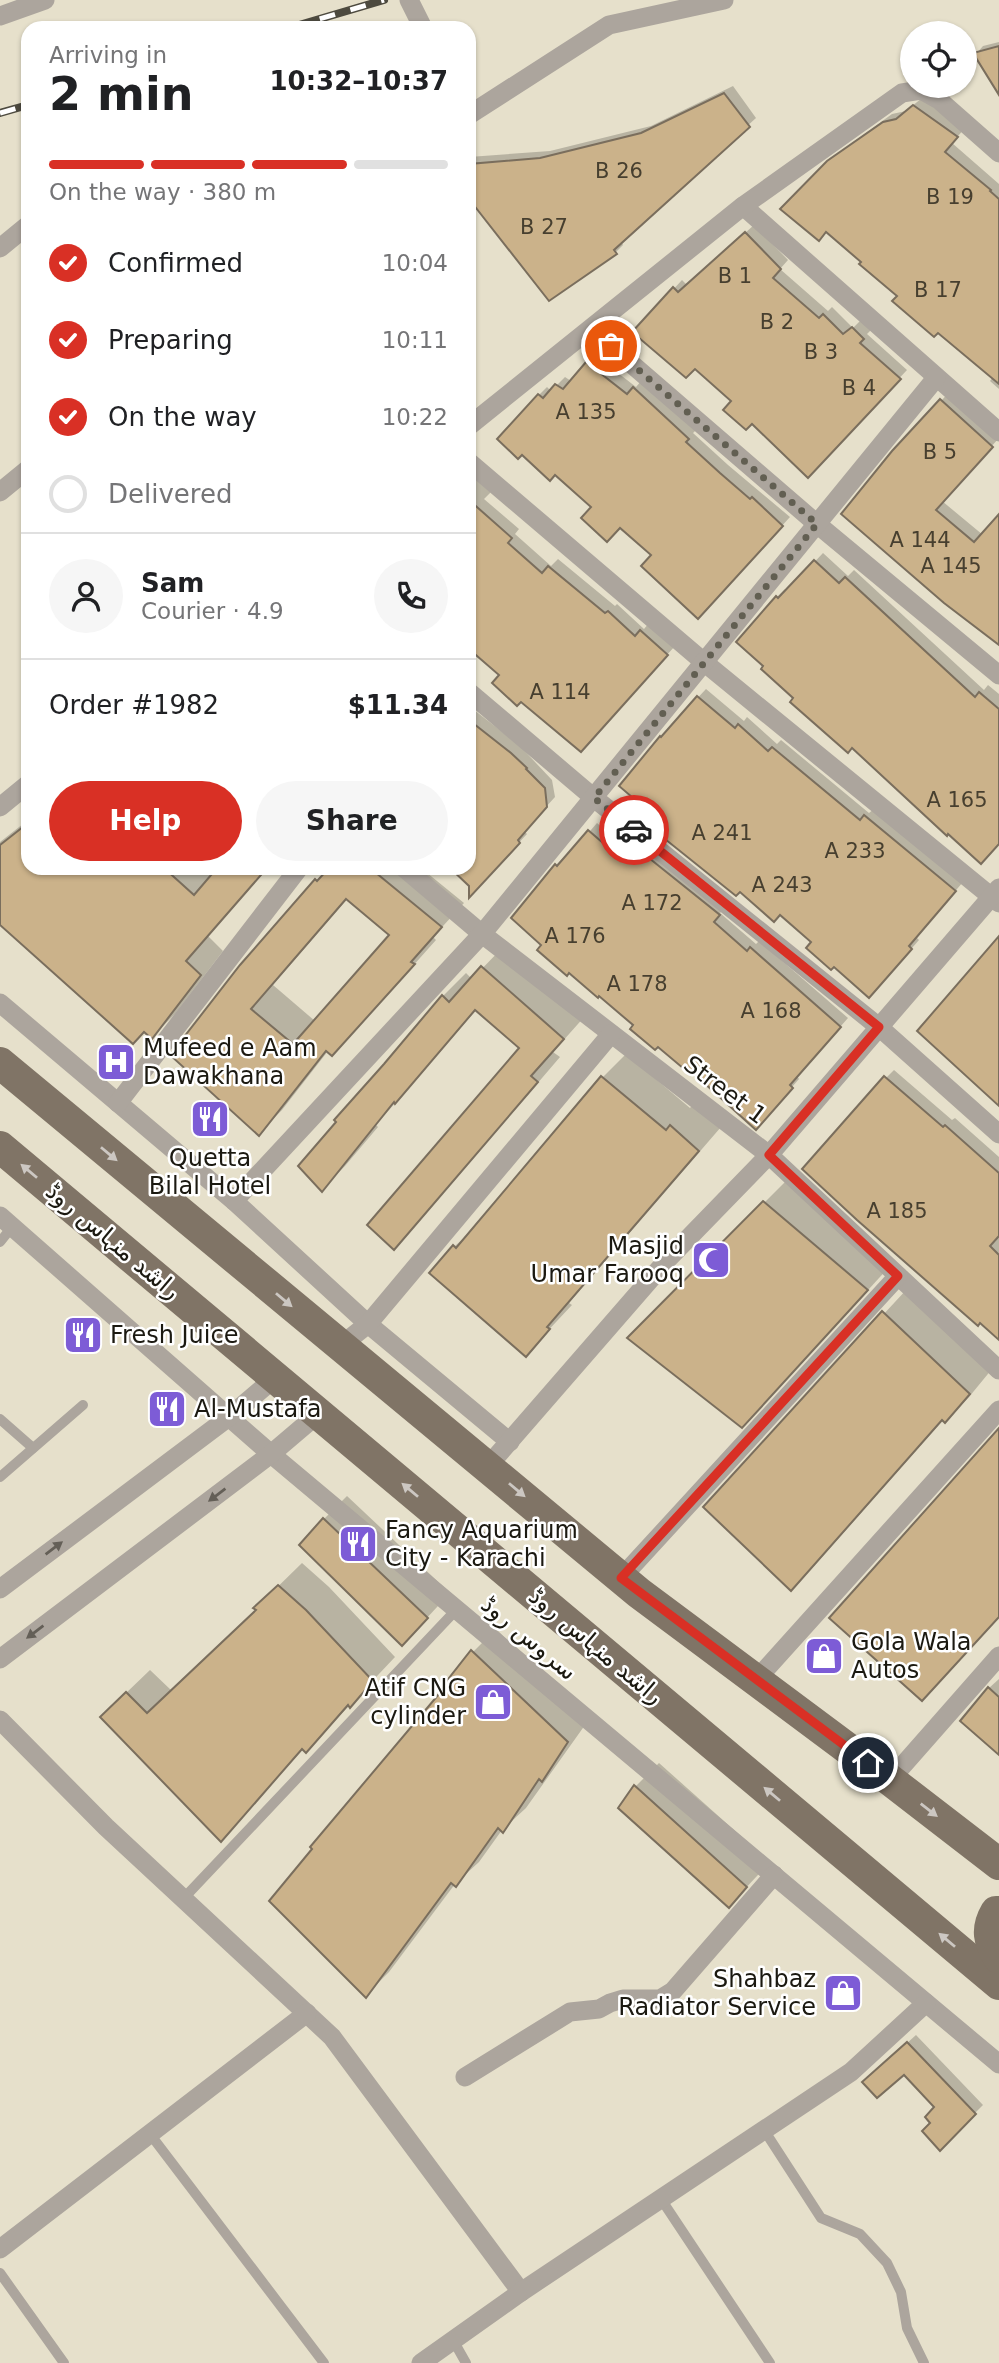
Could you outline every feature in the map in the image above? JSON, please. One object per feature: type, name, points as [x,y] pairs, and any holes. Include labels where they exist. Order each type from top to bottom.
[{"type":"main road","points":[[0,1063],[621,1578],[999,1864]]},
{"type":"main road","name":"راشد منہاس روڈ","points":[[0,1147],[999,1983]]},
{"type":"main road","points":[[999,1912],[996,1912],[989,1924],[989,1939],[999,1958]]},
{"type":"street","points":[[0,16],[45,0]]},
{"type":"street","points":[[409,0],[420,21]]},
{"type":"street","points":[[476,110],[609,25],[724,0]]},
{"type":"street","points":[[476,420],[743,205],[902,93],[921,90],[939,100],[999,153]]},
{"type":"street","points":[[743,205],[999,432]]},
{"type":"street","points":[[0,248],[21,231]]},
{"type":"street","points":[[591,329],[817,524],[999,675]]},
{"type":"street","points":[[234,1201],[482,934],[936,378]]},
{"type":"street","points":[[476,467],[705,663],[997,896],[769,1155],[668,1259],[488,1466]]},
{"type":"street","points":[[0,492],[21,475]]},
{"type":"street","points":[[476,698],[594,798],[879,1027],[999,1134]]},
{"type":"street","points":[[0,807],[21,790]]},
{"type":"street","points":[[118,1103],[294,875]]},
{"type":"street","name":"Street 1","points":[[412,875],[482,934],[769,1155],[999,1370]]},
{"type":"street","points":[[0,1003],[234,1201],[368,1324],[510,1442]]},
{"type":"street","points":[[338,1345],[368,1324],[611,1034]]},
{"type":"street","name":"سروس روڈ","points":[[4,1228],[999,2064]]},
{"type":"street","points":[[621,1578],[898,1276]]},
{"type":"street","points":[[0,1589],[229,1417],[276,1377]]},
{"type":"street","points":[[756,1680],[999,1410]]},
{"type":"street","points":[[0,1659],[271,1454],[318,1414]]},
{"type":"street","points":[[890,1780],[999,1656]]},
{"type":"street","points":[[0,1720],[106,1827],[332,2037],[521,2292]]},
{"type":"street","points":[[466,2077],[570,2012],[600,2009],[624,1999],[660,1999],[673,1992],[774,1875]]},
{"type":"street","points":[[421,2363],[521,2292],[851,2072],[926,2003]]},
{"type":"street","points":[[0,2249],[307,2013]]},
{"type":"lane","points":[[0,1477],[83,1405]]},
{"type":"lane","points":[[0,1419],[33,1448]]},
{"type":"lane","points":[[183,1899],[457,1609]]},
{"type":"lane","points":[[764,2130],[821,2218],[860,2234],[887,2263],[901,2292],[907,2328],[924,2363]]},
{"type":"lane","points":[[150,2134],[324,2363]]},
{"type":"lane","points":[[660,2199],[770,2363]]},
{"type":"lane","points":[[0,2273],[64,2363]]},
{"type":"lane","points":[[453,2340],[466,2363]]},
{"type":"building","points":[[999,46],[999,95],[977,59],[977,52]]},
{"type":"building","points":[[724,93],[750,127],[614,250],[617,254],[549,301],[476,208],[476,163],[540,158],[641,133]]},
{"type":"building","points":[[913,105],[958,137],[945,152],[999,199],[999,384],[938,333],[934,337],[892,301],[897,296],[826,232],[819,241],[780,209],[827,161],[883,122],[896,119]]},
{"type":"building","points":[[745,232],[781,269],[773,278],[819,318],[823,314],[843,334],[852,327],[864,339],[860,343],[901,379],[808,478],[752,424],[746,430],[723,410],[731,401],[695,369],[686,378],[632,332],[673,287],[678,292]]},
{"type":"building","points":[[586,362],[627,394],[633,387],[689,439],[686,442],[783,526],[698,619],[641,566],[651,555],[620,528],[607,542],[581,518],[591,507],[555,475],[550,481],[522,455],[518,459],[497,439],[538,394],[543,398],[555,384],[563,389]]},
{"type":"building","points":[[940,399],[993,447],[936,510],[974,542],[999,514],[999,645],[944,603],[841,514],[892,451]]},
{"type":"building","points":[[476,506],[512,538],[508,543],[542,573],[548,566],[605,613],[608,611],[635,636],[640,630],[668,655],[581,752],[521,702],[517,706],[492,683],[499,675],[476,655]]},
{"type":"building","points":[[814,560],[839,583],[845,577],[975,697],[979,692],[999,709],[999,844],[981,864],[852,748],[848,753],[790,702],[793,698],[736,642],[776,596],[778,598]]},
{"type":"building","points":[[697,696],[735,728],[738,724],[768,751],[772,747],[860,820],[864,815],[956,891],[909,946],[912,949],[869,998],[834,967],[831,970],[806,948],[811,942],[780,915],[774,922],[740,892],[736,896],[645,823],[653,815],[619,786]]},
{"type":"building","points":[[476,726],[511,753],[545,788],[547,807],[518,840],[520,843],[469,898],[469,886],[457,875],[476,875]]},
{"type":"building","points":[[21,828],[21,875],[172,875],[194,895],[211,875],[261,875],[186,961],[201,975],[152,1039],[144,1032],[133,1044],[0,925],[0,845]]},
{"type":"building","points":[[588,830],[617,855],[629,842],[720,915],[714,922],[747,951],[750,947],[841,1027],[790,1085],[793,1088],[756,1130],[692,1072],[690,1074],[658,1047],[655,1050],[630,1029],[633,1025],[599,996],[598,998],[569,973],[567,976],[537,950],[541,945],[511,918],[555,864],[557,866]]},
{"type":"building","points":[[323,875],[379,875],[442,927],[411,962],[415,964],[332,1056],[326,1051],[259,1136],[170,1055],[240,965],[315,879],[317,881]],"holes":[[[346,899],[389,935],[293,1044],[251,1009]]]},
{"type":"building","points":[[999,936],[999,1106],[917,1031]]},
{"type":"building","points":[[481,966],[564,1039],[531,1076],[538,1082],[394,1250],[367,1225],[519,1048],[475,1010],[395,1104],[394,1102],[322,1192],[298,1166],[442,995],[449,1002]]},
{"type":"building","points":[[601,1076],[666,1130],[670,1125],[699,1151],[547,1327],[550,1329],[526,1357],[429,1273],[453,1245],[456,1248]]},
{"type":"building","points":[[884,1076],[999,1173],[999,1236],[990,1246],[999,1255],[999,1340],[980,1323],[978,1326],[802,1169]]},
{"type":"building","points":[[763,1201],[868,1290],[742,1428],[627,1338]]},
{"type":"building","points":[[882,1311],[970,1394],[945,1423],[942,1420],[791,1591],[703,1507]]},
{"type":"building","points":[[999,1428],[999,1617],[922,1701],[829,1618]]},
{"type":"building","points":[[323,1518],[428,1618],[402,1646],[299,1545]]},
{"type":"building","points":[[278,1585],[306,1610],[373,1681],[306,1753],[302,1749],[221,1842],[100,1717],[126,1692],[147,1713],[256,1610],[253,1608]]},
{"type":"building","points":[[471,1650],[568,1742],[503,1833],[498,1828],[456,1887],[451,1883],[366,1998],[269,1901],[312,1849],[310,1847],[444,1688],[442,1687]]},
{"type":"building","points":[[988,1687],[999,1697],[999,1755],[960,1721]]},
{"type":"building","points":[[634,1785],[747,1887],[729,1908],[618,1808]]},
{"type":"building","points":[[907,2042],[976,2114],[940,2151],[922,2131],[930,2123],[925,2117],[934,2107],[904,2075],[877,2098],[862,2082]]},
{"type":"railway","points":[[313,21],[384,0]]},
{"type":"railway","points":[[0,113],[21,107]]},
{"type":"way so far","points":[[611,346],[817,524],[594,798],[634,830]]},
{"type":"place","name":"Mufeed e Aam Dawakhana","points":[[116,1062]]},
{"type":"place","name":"Quetta Bilal Hotel","points":[[210,1119]]},
{"type":"place","name":"Masjid Umar Farooq","points":[[711,1260]]},
{"type":"place","name":"Fresh Juice","points":[[83,1335]]},
{"type":"place","name":"Al-Mustafa","points":[[167,1409]]},
{"type":"place","name":"Fancy Aquarium City - Karachi","points":[[358,1544]]},
{"type":"place","name":"Gola Wala Autos","points":[[824,1656]]},
{"type":"place","name":"Atif CNG cylinder","points":[[493,1702]]},
{"type":"place","name":"Shahbaz Radiator Service","points":[[843,1993]]},
{"type":"route","points":[[634,830],[879,1027],[769,1155],[898,1276],[621,1578],[868,1763]]}]
